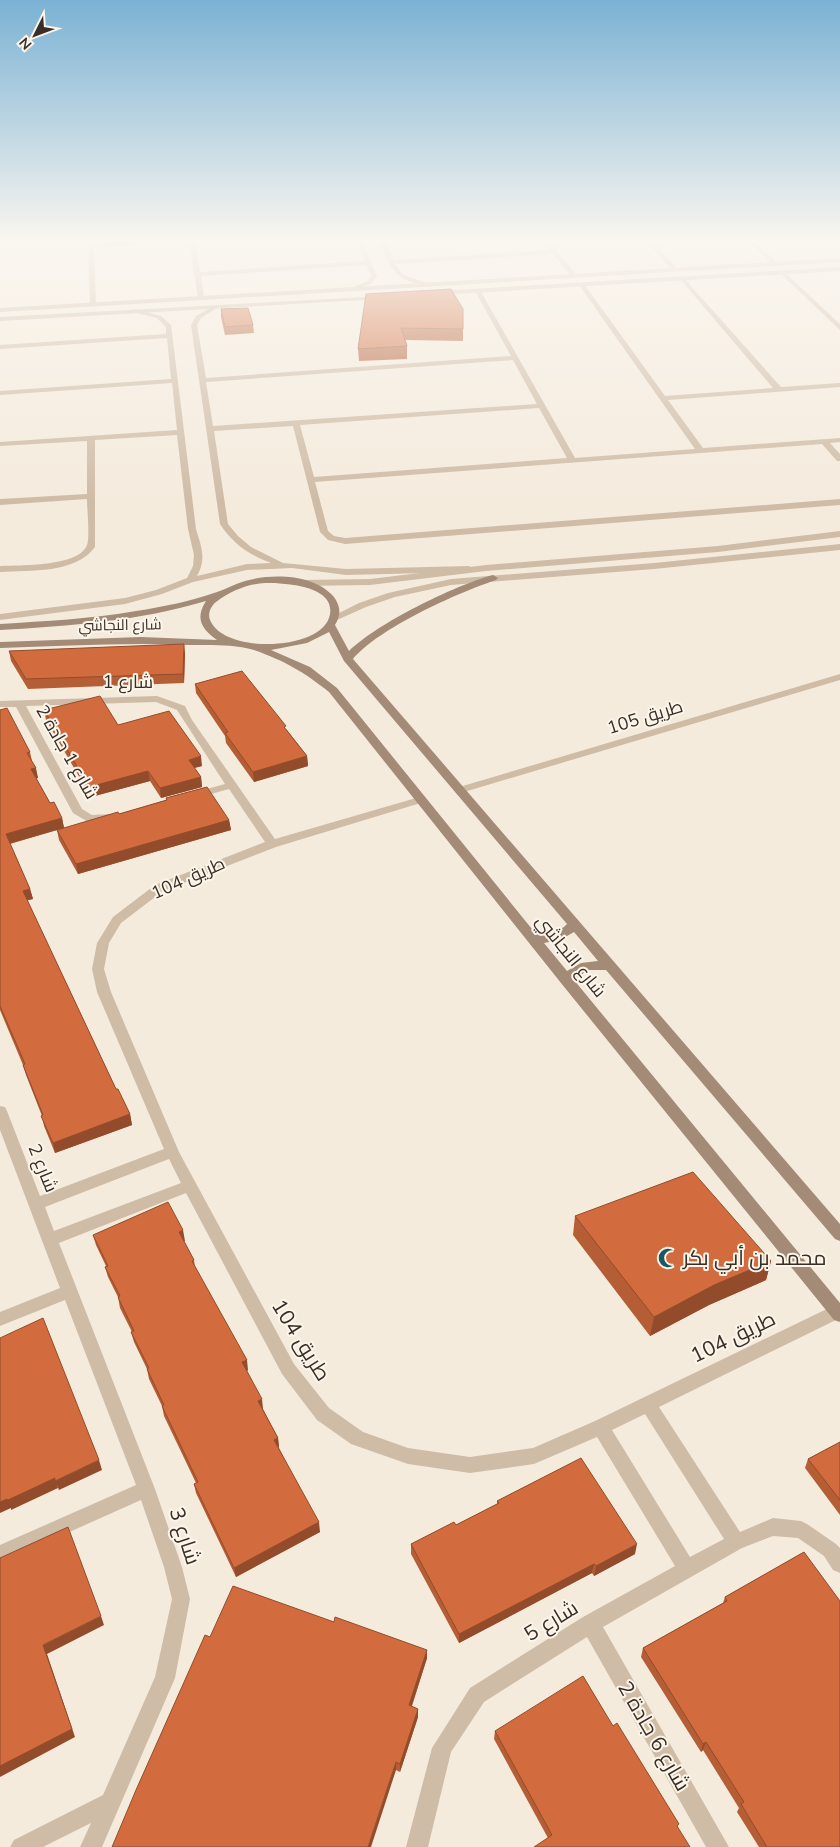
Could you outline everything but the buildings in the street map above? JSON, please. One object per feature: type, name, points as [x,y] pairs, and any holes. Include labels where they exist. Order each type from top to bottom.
[{"type":"main road","points":[[348,659],[365,642],[426,605],[458,590],[493,578]]},
{"type":"main road","name":"شارع النجاشي","points":[[0,627],[69,624],[134,616],[164,610],[221,594],[231,588],[256,581],[284,580],[298,582],[328,596],[336,610],[332,621],[348,659],[840,1235]]},
{"type":"main road","points":[[221,594],[207,607],[205,614],[206,622],[217,635],[240,644],[254,647],[269,647],[299,643],[312,638],[332,621]]},
{"type":"main road","name":"شارع النجاشي","points":[[0,645],[141,640],[240,644]]},
{"type":"main road","name":"شارع النجاشي","points":[[254,647],[306,669],[333,690],[566,980],[839,1313]]},
{"type":"main road","points":[[532,938],[547,940],[558,937],[574,924]]},
{"type":"main road","points":[[566,980],[575,970],[586,965],[610,966]]},
{"type":"street","points":[[169,328],[192,528],[200,557],[195,573],[190,580]]},
{"type":"street","points":[[194,328],[224,524],[230,533],[249,550],[278,563],[346,572],[486,568]]},
{"type":"street","points":[[499,328],[572,460]]},
{"type":"street","points":[[613,328],[700,450]]},
{"type":"street","points":[[726,328],[779,390]]},
{"type":"street","points":[[0,347],[170,336]]},
{"type":"street","points":[[202,380],[516,358]]},
{"type":"street","points":[[0,393],[175,382]]},
{"type":"street","points":[[663,398],[840,385]]},
{"type":"street","points":[[210,430],[542,406]]},
{"type":"street","points":[[296,423],[324,532],[332,538],[345,541],[840,502]]},
{"type":"street","points":[[0,444],[181,432]]},
{"type":"street","points":[[0,569],[64,564],[88,553],[92,545],[91,438]]},
{"type":"street","points":[[311,480],[840,440]]},
{"type":"street","points":[[824,441],[840,459]]},
{"type":"street","points":[[0,502],[92,496]]},
{"type":"street","points":[[298,582],[352,584],[486,568],[698,551],[840,534]]},
{"type":"street","points":[[332,621],[362,604],[400,591],[425,586],[493,578],[672,564],[840,547]]},
{"type":"street","points":[[0,616],[125,602],[190,580],[247,567],[292,565]]},
{"type":"street","name":"طريق 105","points":[[460,790],[840,677]]},
{"type":"street","name":"شارع 1","points":[[0,704],[157,699],[182,708],[187,720],[272,844]]},
{"type":"street","name":"شارع 1 جادة 2","points":[[19,703],[77,811],[90,819],[118,816]]},
{"type":"street","points":[[184,798],[232,785]]},
{"type":"street","name":"طريق 104","points":[[420,800],[272,844],[159,888],[117,920],[103,943],[98,969],[104,992],[172,1152],[189,1186],[288,1369],[323,1414],[356,1438],[408,1456],[470,1465],[534,1456],[601,1427],[839,1313]]},
{"type":"street","name":"شارع 2","points":[[0,1111],[5,1142],[37,1204],[50,1239]]},
{"type":"street","points":[[37,1204],[172,1152]]},
{"type":"street","points":[[50,1239],[189,1186]]},
{"type":"street","name":"شارع 3","points":[[50,1239],[146,1490],[173,1567],[180,1598],[166,1678],[91,1847]]},
{"type":"street","points":[[0,1319],[70,1291]]},
{"type":"street","points":[[648,1404],[736,1542]]},
{"type":"street","points":[[601,1427],[687,1569]]},
{"type":"street","points":[[0,1554],[146,1490]]},
{"type":"street","name":"شارع 5","points":[[417,1847],[442,1748],[477,1695],[590,1624],[736,1542],[773,1527],[801,1530],[830,1550],[840,1564]]},
{"type":"street","name":"شارع 6 جادة 2","points":[[590,1624],[718,1847]]},
{"type":"street","points":[[21,1847],[112,1802]]},
{"type":"place","name":"محمد بن أبي بكر","points":[[668,1258]]}]
